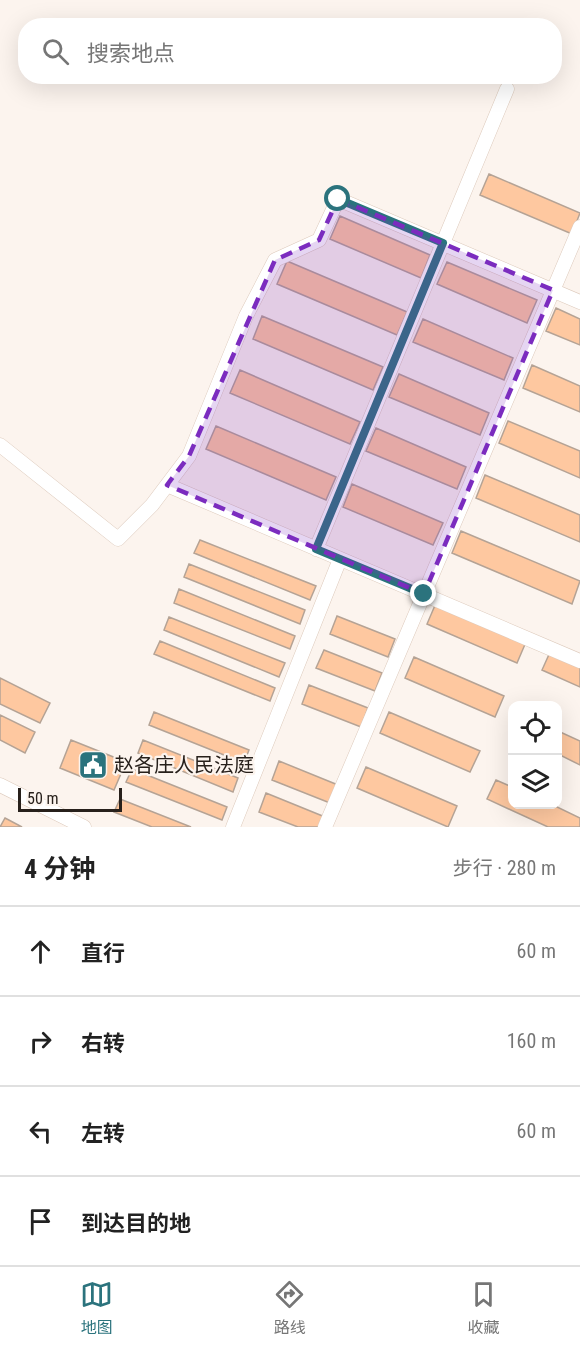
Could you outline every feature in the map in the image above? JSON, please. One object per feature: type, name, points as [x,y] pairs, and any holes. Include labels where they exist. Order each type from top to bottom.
[{"type":"street","points":[[316,549],[507,89]]},
{"type":"street","points":[[0,444],[118,539],[152,506],[189,456],[246,316],[275,260],[319,240],[338,199],[580,302]]},
{"type":"street","points":[[325,827],[580,227]]},
{"type":"street","points":[[167,485],[580,661]]},
{"type":"street","points":[[232,827],[340,559]]},
{"type":"street","points":[[0,785],[84,827]]},
{"type":"highlighted area","points":[[338,199],[553,290],[424,594],[167,485],[189,456],[275,260],[319,240]]},
{"type":"building","points":[[489,174],[580,213],[572,234],[480,195]]},
{"type":"building","points":[[340,216],[430,255],[421,278],[330,239]]},
{"type":"building","points":[[287,261],[407,312],[397,335],[277,284]]},
{"type":"building","points":[[447,262],[537,300],[527,323],[437,284]]},
{"type":"building","points":[[556,308],[580,319],[580,345],[546,331]]},
{"type":"building","points":[[262,316],[383,367],[373,390],[253,339]]},
{"type":"building","points":[[423,319],[513,358],[504,380],[413,342]]},
{"type":"building","points":[[532,365],[580,386],[580,412],[523,388]]},
{"type":"building","points":[[240,370],[360,422],[350,444],[230,393]]},
{"type":"building","points":[[399,374],[489,413],[480,435],[389,397]]},
{"type":"building","points":[[508,421],[580,451],[580,478],[499,443]]},
{"type":"building","points":[[216,426],[336,477],[326,500],[206,449]]},
{"type":"building","points":[[376,428],[466,467],[457,489],[366,451]]},
{"type":"building","points":[[485,475],[580,515],[580,542],[476,498]]},
{"type":"building","points":[[352,484],[443,523],[433,545],[343,507]]},
{"type":"building","points":[[461,531],[580,581],[572,604],[452,553]]},
{"type":"building","points":[[200,540],[316,586],[310,600],[194,553]]},
{"type":"building","points":[[189,564],[305,610],[300,624],[184,577]]},
{"type":"building","points":[[179,589],[295,636],[290,649],[174,603]]},
{"type":"building","points":[[436,603],[526,642],[517,663],[427,624]]},
{"type":"building","points":[[337,616],[395,639],[388,657],[330,634]]},
{"type":"building","points":[[169,617],[285,663],[279,677],[164,630]]},
{"type":"building","points":[[160,641],[275,688],[270,701],[154,654]]},
{"type":"building","points":[[324,650],[382,673],[375,691],[316,668]]},
{"type":"building","points":[[551,650],[580,663],[580,687],[542,670]]},
{"type":"building","points":[[414,657],[504,696],[495,717],[405,678]]},
{"type":"building","points":[[0,678],[50,703],[40,723],[0,704]]},
{"type":"building","points":[[309,685],[368,708],[361,727],[302,704]]},
{"type":"building","points":[[154,712],[249,750],[244,763],[149,725]]},
{"type":"building","points":[[389,712],[480,751],[470,772],[380,733]]},
{"type":"building","points":[[0,715],[35,732],[25,753],[0,740]]},
{"type":"building","points":[[562,733],[580,741],[580,765],[562,756]]},
{"type":"building","name":"赵各庄人民法庭","points":[[71,740],[126,762],[114,790],[60,768]]},
{"type":"building","points":[[143,740],[238,778],[233,792],[138,753]]},
{"type":"building","points":[[279,761],[338,785],[330,803],[272,780]]},
{"type":"building","points":[[366,767],[457,806],[448,827],[357,788]]},
{"type":"building","points":[[132,769],[227,807],[222,820],[126,782]]},
{"type":"building","points":[[496,780],[508,785],[508,809],[487,799]]},
{"type":"building","points":[[266,793],[325,817],[321,827],[298,827],[259,812]]},
{"type":"building","points":[[120,799],[191,827],[152,827],[114,812]]},
{"type":"building","points":[[509,809],[561,809],[580,818],[580,827],[548,827]]},
{"type":"building","points":[[5,818],[22,827],[0,827]]},
{"type":"place","name":"赵各庄人民法庭","points":[[93,765]]},
{"type":"route","points":[[338,199],[443,243],[316,549],[424,594]]}]
